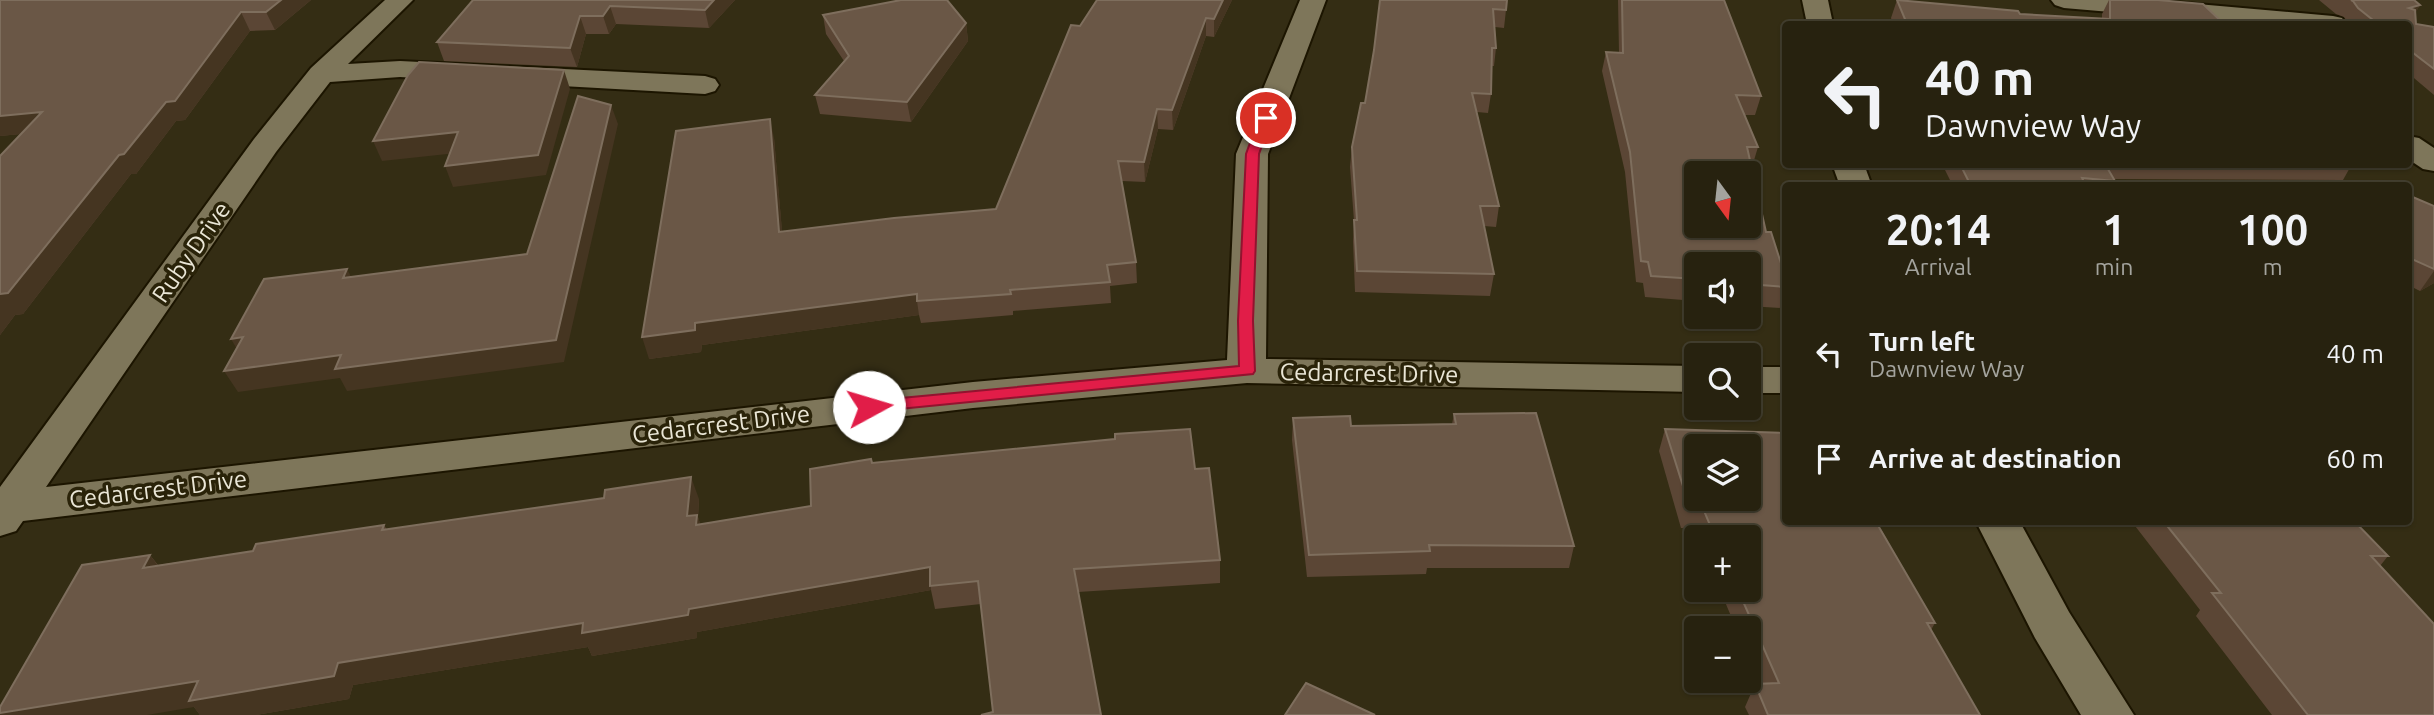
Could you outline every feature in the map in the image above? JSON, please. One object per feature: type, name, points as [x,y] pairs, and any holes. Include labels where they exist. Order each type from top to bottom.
[{"type":"street","name":"Ruby Drive","points":[[3,512],[265,146],[321,74],[400,0]]},
{"type":"street","points":[[1247,371],[1246,321],[1252,154],[1313,0]]},
{"type":"street","points":[[1815,0],[1819,21]]},
{"type":"street","points":[[2064,0],[2280,21]]},
{"type":"street","points":[[321,74],[400,69],[705,85]]},
{"type":"street","points":[[2412,148],[2434,162]]},
{"type":"street","name":"Cedarcrest Drive","points":[[3,512],[973,395],[1247,371],[1684,379]]},
{"type":"street","points":[[1761,380],[1782,380]]},
{"type":"street","points":[[2000,525],[2052,625],[2108,715]]},
{"type":"building","points":[[0,0],[281,0],[266,12],[241,12],[175,101],[166,102],[124,154],[119,155],[8,293],[0,294],[0,156],[42,112],[0,116]]},
{"type":"building","points":[[473,0],[714,0],[705,10],[610,6],[603,16],[580,16],[570,48],[437,42]]},
{"type":"building","points":[[901,0],[947,0],[966,23],[907,102],[815,95],[849,56],[823,15]]},
{"type":"building","points":[[1097,0],[1223,0],[1214,19],[1206,18],[1172,110],[1157,109],[1144,162],[1118,161],[1136,262],[1107,265],[1110,282],[1010,290],[1011,294],[917,301],[917,294],[695,323],[695,330],[642,337],[676,131],[770,119],[779,232],[996,209],[1071,25],[1080,26]]},
{"type":"building","points":[[1380,0],[1507,0],[1506,10],[1493,9],[1496,48],[1492,48],[1491,94],[1472,93],[1499,206],[1480,206],[1494,274],[1357,271],[1352,147],[1361,103],[1365,103]]},
{"type":"building","points":[[1622,0],[1724,0],[1761,96],[1736,95],[1758,147],[1747,147],[1750,161],[1684,161],[1684,238],[1761,238],[1761,210],[1766,232],[1771,232],[1782,267],[1782,287],[1761,285],[1761,252],[1684,252],[1684,278],[1651,276],[1648,262],[1641,261],[1630,152],[1606,52],[1623,53]]},
{"type":"building","points":[[1897,0],[2018,11],[2020,14],[2110,19],[2110,0],[2158,0],[2203,4],[2221,21],[1906,21]]},
{"type":"building","points":[[2351,0],[2414,0],[2420,5],[2409,8],[2415,10],[2416,24],[2434,27],[2434,69],[2412,52],[2412,21],[2374,21]]},
{"type":"building","points":[[419,62],[564,70],[538,155],[445,166],[458,132],[373,141],[408,75]]},
{"type":"building","points":[[578,96],[611,105],[556,340],[335,369],[341,355],[224,371],[243,337],[231,339],[264,279],[347,269],[343,278],[527,254]]},
{"type":"building","points":[[1962,168],[2107,168],[2115,181],[2082,178],[2084,182],[1969,182]]},
{"type":"building","points":[[2412,197],[2434,206],[2434,269],[2412,259]]},
{"type":"building","points":[[1536,413],[1574,546],[1429,545],[1430,551],[1309,555],[1293,418],[1350,416],[1351,426],[1456,424],[1454,414]]},
{"type":"building","points":[[1190,429],[1195,469],[1209,468],[1220,560],[1074,569],[1101,715],[981,715],[993,712],[978,581],[930,586],[930,567],[689,609],[688,615],[582,633],[583,623],[338,663],[334,676],[189,701],[198,681],[0,713],[0,707],[82,565],[150,555],[143,568],[253,551],[256,544],[384,525],[382,530],[604,498],[605,490],[691,477],[687,516],[697,515],[696,525],[811,506],[810,469],[871,459],[872,463],[1115,439],[1115,434]]},
{"type":"building","points":[[1665,429],[1782,433],[1782,525],[1878,525],[1935,623],[1927,623],[1980,715],[1768,715],[1759,693],[1761,693],[1761,684],[1779,683],[1761,642],[1761,616],[1749,616],[1743,602],[1761,602],[1761,525],[1710,525],[1704,511],[1761,511],[1761,434],[1684,434],[1684,489]]},
{"type":"building","points":[[2166,525],[2358,525],[2388,556],[2371,556],[2434,624],[2434,715],[2308,715],[2212,593],[2221,593]]},
{"type":"building","points":[[1306,683],[1375,715],[1285,715]]},
{"type":"route","points":[[869,407],[1247,371],[1246,321],[1252,154],[1266,118]]}]
